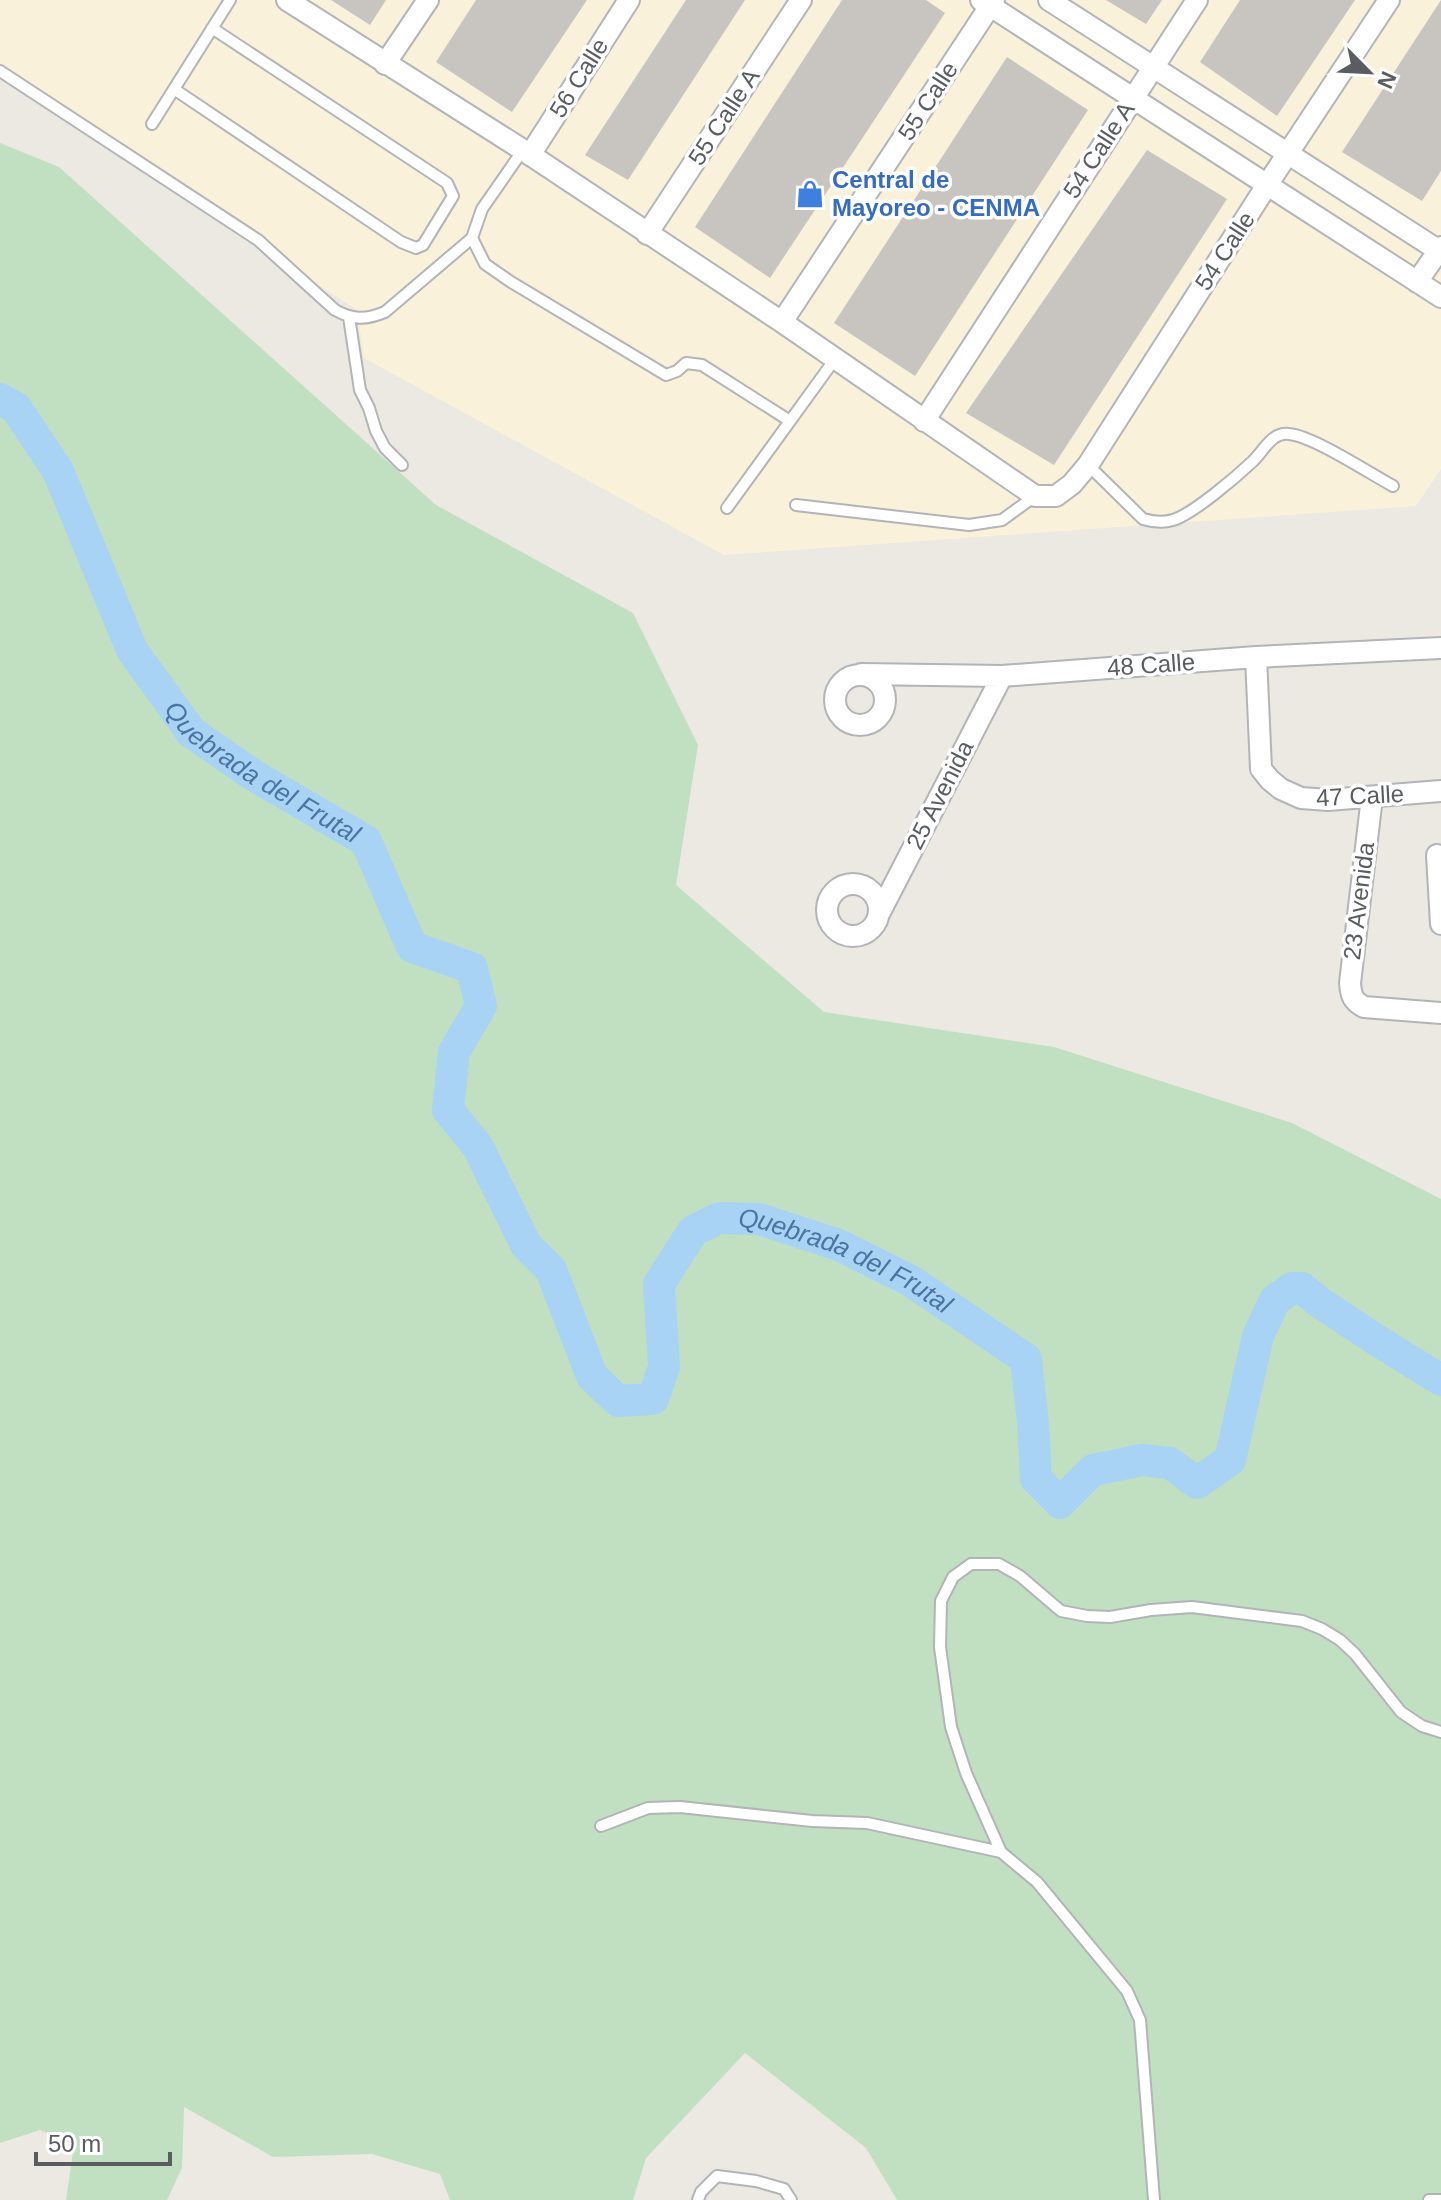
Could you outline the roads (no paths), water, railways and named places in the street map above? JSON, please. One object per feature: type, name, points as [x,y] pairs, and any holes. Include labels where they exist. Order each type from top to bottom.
[{"type":"street","points":[[287,0],[782,322],[1035,496]]},
{"type":"street","points":[[385,64],[428,0]]},
{"type":"street","name":"56 Calle","points":[[526,153],[629,0]]},
{"type":"street","name":"55 Calle A","points":[[647,234],[801,0]]},
{"type":"street","points":[[1049,0],[1440,250],[1417,282]]},
{"type":"street","name":"54 Calle A","points":[[924,421],[1197,0]]},
{"type":"street","name":"54 Calle","points":[[1035,496],[1056,496],[1072,484],[1088,465],[1389,0]]},
{"type":"street","points":[[989,2],[1441,297]]},
{"type":"street","name":"55 Calle","points":[[782,322],[989,2]]},
{"type":"street","name":"48 Calle","points":[[861,674],[1002,676],[1256,657],[1441,648]]},
{"type":"street","name":"47 Calle","points":[[1256,657],[1261,769],[1281,789],[1301,798],[1328,800],[1441,791]]},
{"type":"street","name":"25 Avenida","points":[[879,914],[1002,676]]},
{"type":"street","name":"23 Avenida","points":[[1372,797],[1350,983],[1351,997],[1364,1007],[1441,1013]]},
{"type":"street","points":[[1437,855],[1441,924]]},
{"type":"lane","points":[[152,124],[230,0]]},
{"type":"lane","points":[[174,89],[401,242],[416,248],[423,245],[453,196],[447,183],[212,28]]},
{"type":"lane","points":[[0,71],[258,240],[335,310],[349,317],[368,320],[385,312],[472,238],[482,209],[526,153]]},
{"type":"lane","points":[[472,238],[485,264],[666,375],[686,363],[702,365],[790,421]]},
{"type":"lane","points":[[349,317],[360,390],[385,448],[402,465]]},
{"type":"lane","points":[[727,508],[835,359]]},
{"type":"lane","points":[[1088,465],[1143,519],[1153,522],[1176,519],[1187,512],[1227,484],[1255,460],[1270,441],[1286,433],[1300,436],[1393,486]]},
{"type":"lane","points":[[796,505],[969,525],[1002,520],[1035,496]]},
{"type":"lane","points":[[1154,2200],[1140,2020],[1127,1991],[1047,1894],[1001,1852],[966,1773],[951,1727],[940,1647],[941,1601],[953,1577],[971,1564],[999,1564],[1020,1576],[1061,1611],[1087,1616],[1110,1617],[1192,1607],[1302,1621],[1340,1640],[1401,1712],[1422,1726],[1441,1732]]},
{"type":"lane","points":[[601,1826],[648,1808],[680,1807],[812,1821],[867,1823],[1001,1852]]},
{"type":"lane","points":[[698,2200],[701,2192],[717,2176],[756,2181],[784,2189],[791,2200]]},
{"type":"lane","points":[[1429,2200],[1441,2200]]},
{"type":"waterway","name":"Quebrada del Frutal","points":[[0,399],[16,408],[58,471],[132,650],[191,732],[253,775],[366,841],[412,947],[472,968],[481,1006],[454,1052],[448,1110],[478,1147],[526,1245],[551,1270],[592,1376],[618,1401],[653,1399],[664,1367],[659,1284],[693,1231],[719,1218],[759,1219],[839,1245],[911,1281],[1026,1359],[1036,1479],[1060,1503],[1093,1470],[1142,1460],[1170,1463],[1197,1483],[1230,1460],[1258,1336],[1275,1300],[1292,1288],[1302,1288],[1441,1380]]},
{"type":"place","name":"Central de Mayoreo - CENMA","points":[[810,194]]}]
